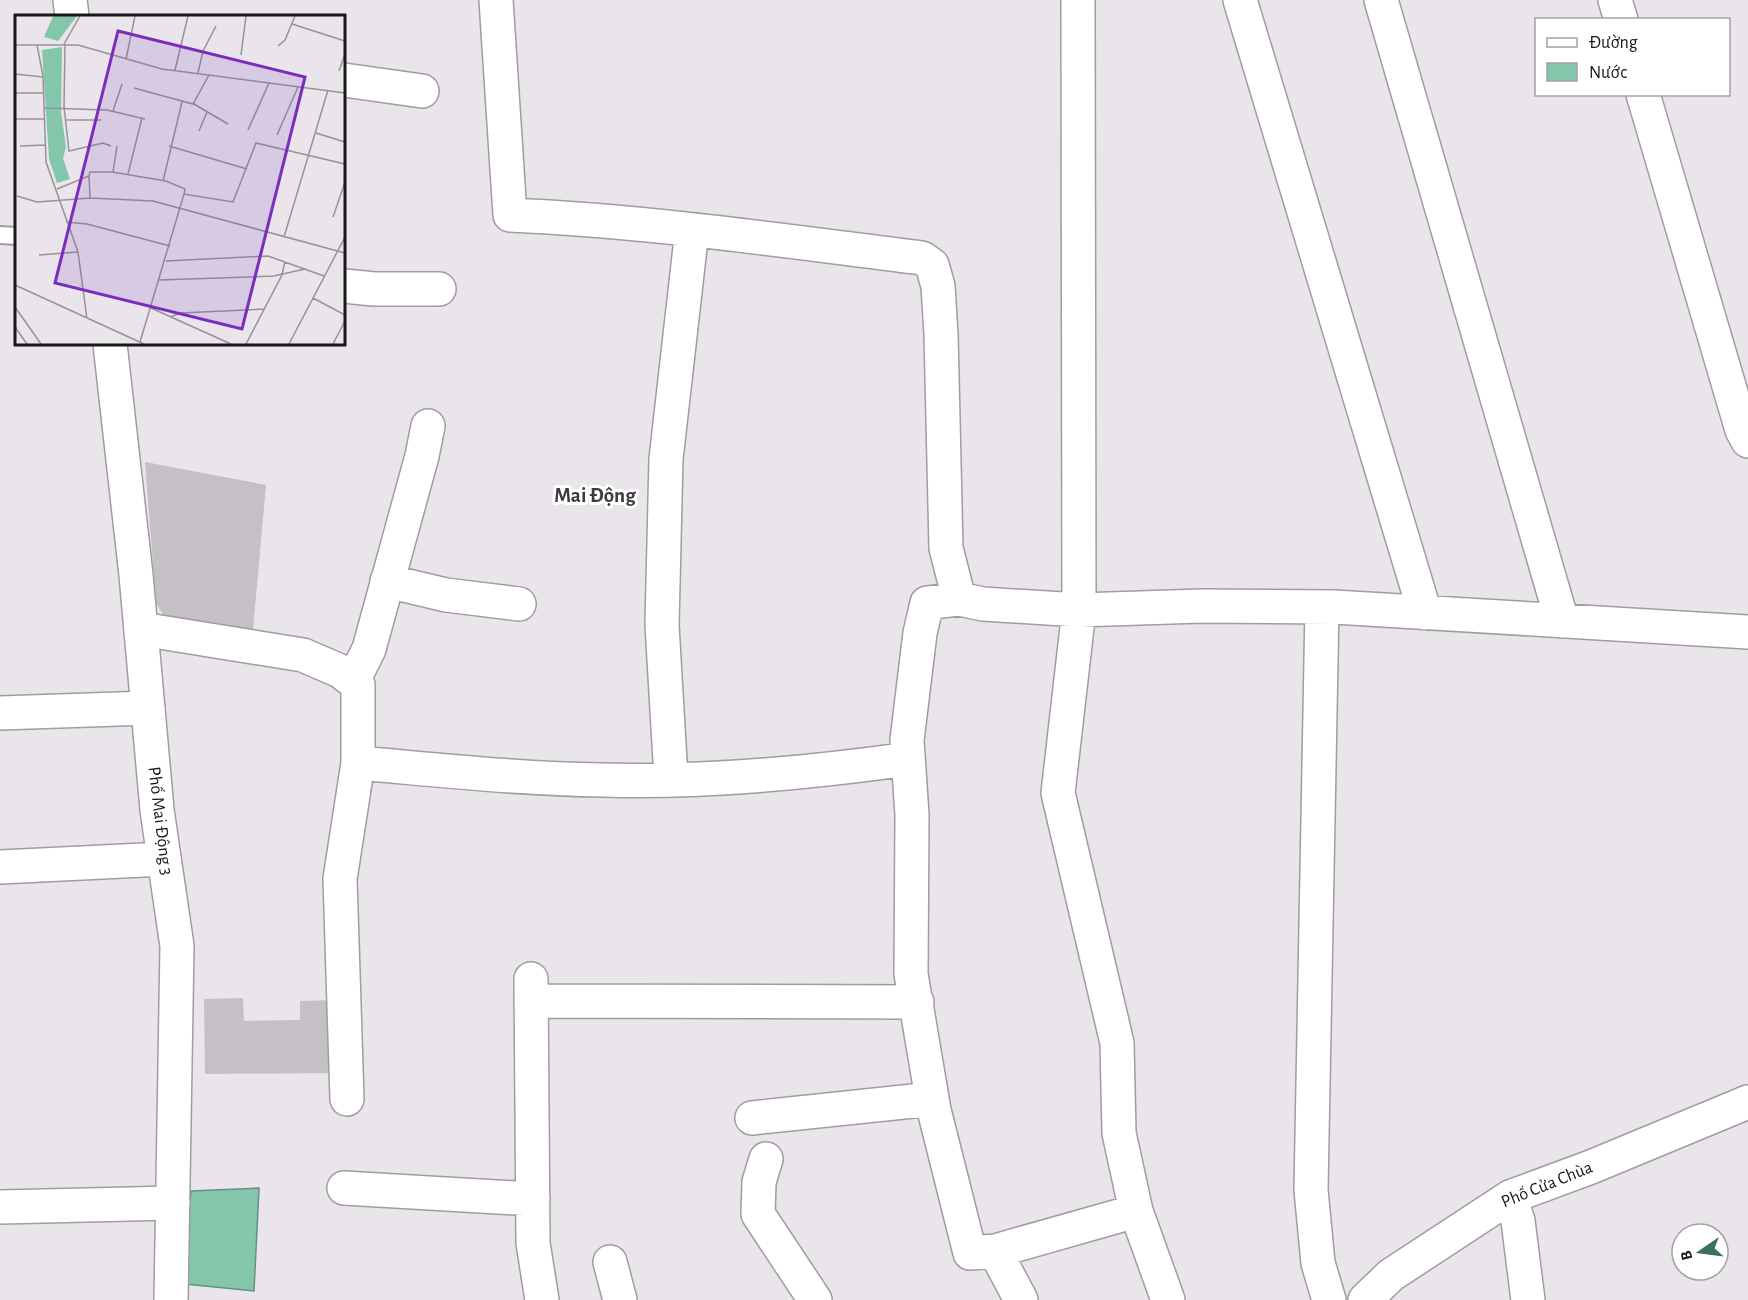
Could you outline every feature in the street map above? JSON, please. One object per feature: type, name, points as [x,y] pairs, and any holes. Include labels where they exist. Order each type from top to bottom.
[{"type":"street","points":[[70,0],[72,15]]},
{"type":"street","points":[[496,0],[510,215],[586,219],[692,230],[922,258],[932,265],[938,286],[941,334],[946,548],[959,598]]},
{"type":"street","points":[[1078,0],[1079,610],[1058,793],[1117,1043],[1119,1133],[1136,1211],[1168,1300]]},
{"type":"street","points":[[1239,0],[1425,613]]},
{"type":"street","points":[[1381,0],[1562,621]]},
{"type":"street","points":[[1615,0],[1620,18]]},
{"type":"street","points":[[345,80],[422,91]]},
{"type":"street","points":[[1644,96],[1742,430],[1748,441]]},
{"type":"street","points":[[671,778],[662,626],[666,459],[692,230]]},
{"type":"street","points":[[345,286],[374,289],[439,289]]},
{"type":"street","name":"Phố Mai Động 3","points":[[110,345],[141,629],[157,810],[177,946],[171,1300]]},
{"type":"street","points":[[353,681],[369,649],[423,456],[428,426]]},
{"type":"street","points":[[387,581],[446,595],[519,604]]},
{"type":"street","points":[[1136,1211],[995,1251],[970,1253],[932,1099],[912,975],[912,814],[907,740],[920,633],[927,603],[959,598],[983,604],[1079,610],[1201,606],[1322,607],[1748,632]]},
{"type":"street","points":[[1322,607],[1311,1190],[1318,1263],[1329,1300]]},
{"type":"street","points":[[141,629],[303,656],[340,670],[358,685],[358,763],[340,879],[347,1099]]},
{"type":"street","points":[[0,713],[147,708]]},
{"type":"street","points":[[358,763],[511,777],[605,780],[822,771],[908,759]]},
{"type":"street","points":[[0,867],[164,859]]},
{"type":"street","points":[[542,1300],[533,1244],[531,990],[917,1002]]},
{"type":"street","points":[[752,1118],[932,1099]]},
{"type":"street","name":"Phố Cửa Chùa","points":[[1365,1300],[1391,1275],[1510,1197],[1591,1167],[1748,1102]]},
{"type":"street","points":[[766,1159],[759,1182],[758,1214],[815,1300]]},
{"type":"street","points":[[344,1188],[533,1199]]},
{"type":"street","points":[[1510,1197],[1518,1221],[1528,1300]]},
{"type":"street","points":[[0,1208],[173,1203]]},
{"type":"street","points":[[995,1251],[1021,1300]]},
{"type":"street","points":[[610,1262],[620,1300]]},
{"type":"lane","points":[[0,235],[15,236]]},
{"type":"water","points":[[259,1188],[254,1291],[185,1284],[182,1281],[191,1191]]},
{"type":"building","points":[[145,462],[266,485],[253,630],[165,618],[156,603]]},
{"type":"building","points":[[243,998],[244,1021],[300,1020],[300,1001],[338,1000],[338,1073],[205,1074],[204,999]]},
{"type":"district","name":"Mai Động","points":[[595,495]]}]
